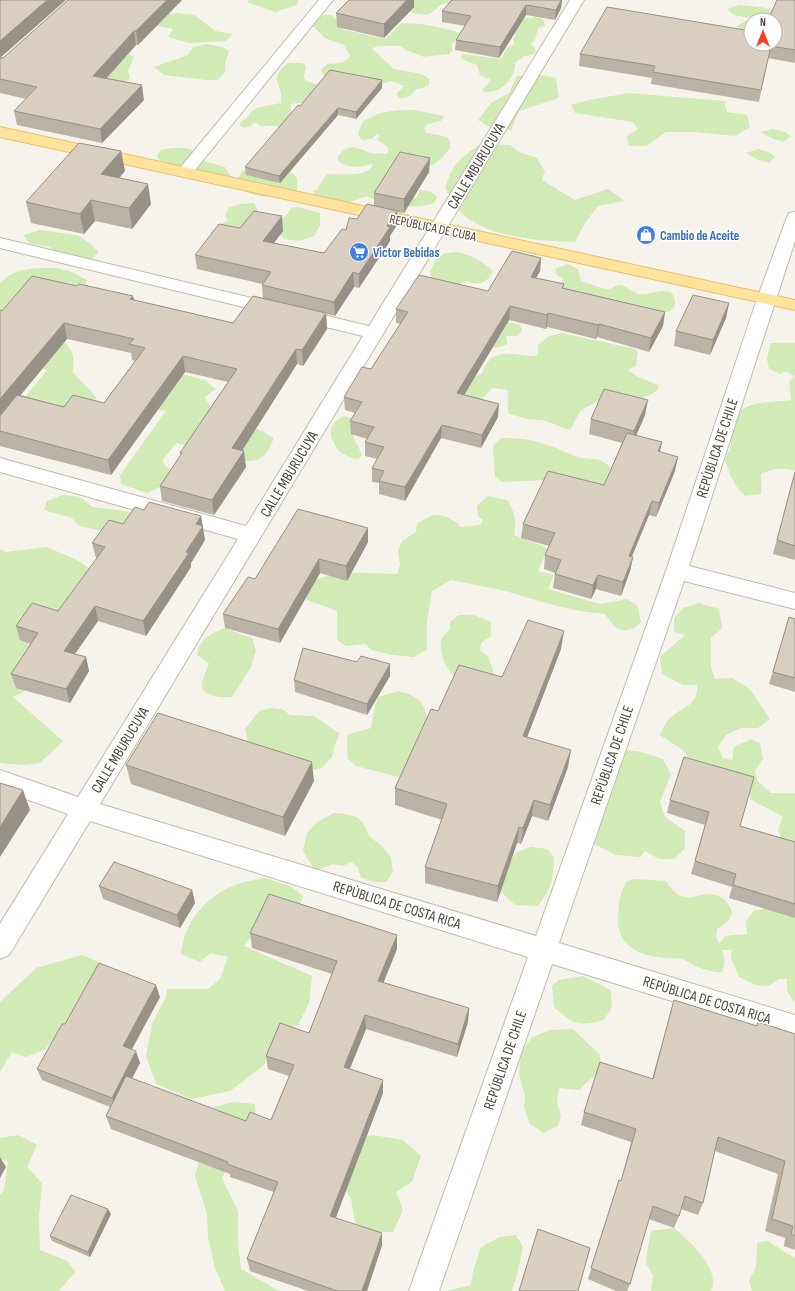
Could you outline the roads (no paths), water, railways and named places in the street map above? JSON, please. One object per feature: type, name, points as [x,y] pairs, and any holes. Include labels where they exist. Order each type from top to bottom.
[{"type":"main road","name":"REPÚBLICA DE CUBA","points":[[0,132],[795,306]]},
{"type":"street","points":[[185,172],[326,0]]},
{"type":"street","name":"CALLE MBURUCUYA","points":[[0,947],[438,228],[571,2]]},
{"type":"street","name":"REPÚBLICA DE CHILE","points":[[424,1291],[677,571],[766,299],[795,216]]},
{"type":"street","points":[[0,243],[374,333]]},
{"type":"street","points":[[0,465],[251,535]]},
{"type":"street","points":[[677,571],[795,601]]},
{"type":"street","name":"REPÚBLICA DE COSTA RICA","points":[[0,780],[84,809],[795,1027]]},
{"type":"place","name":"Cambio de Aceite","points":[[646,235]]},
{"type":"place","name":"Victor Bebidas","points":[[359,252]]}]
